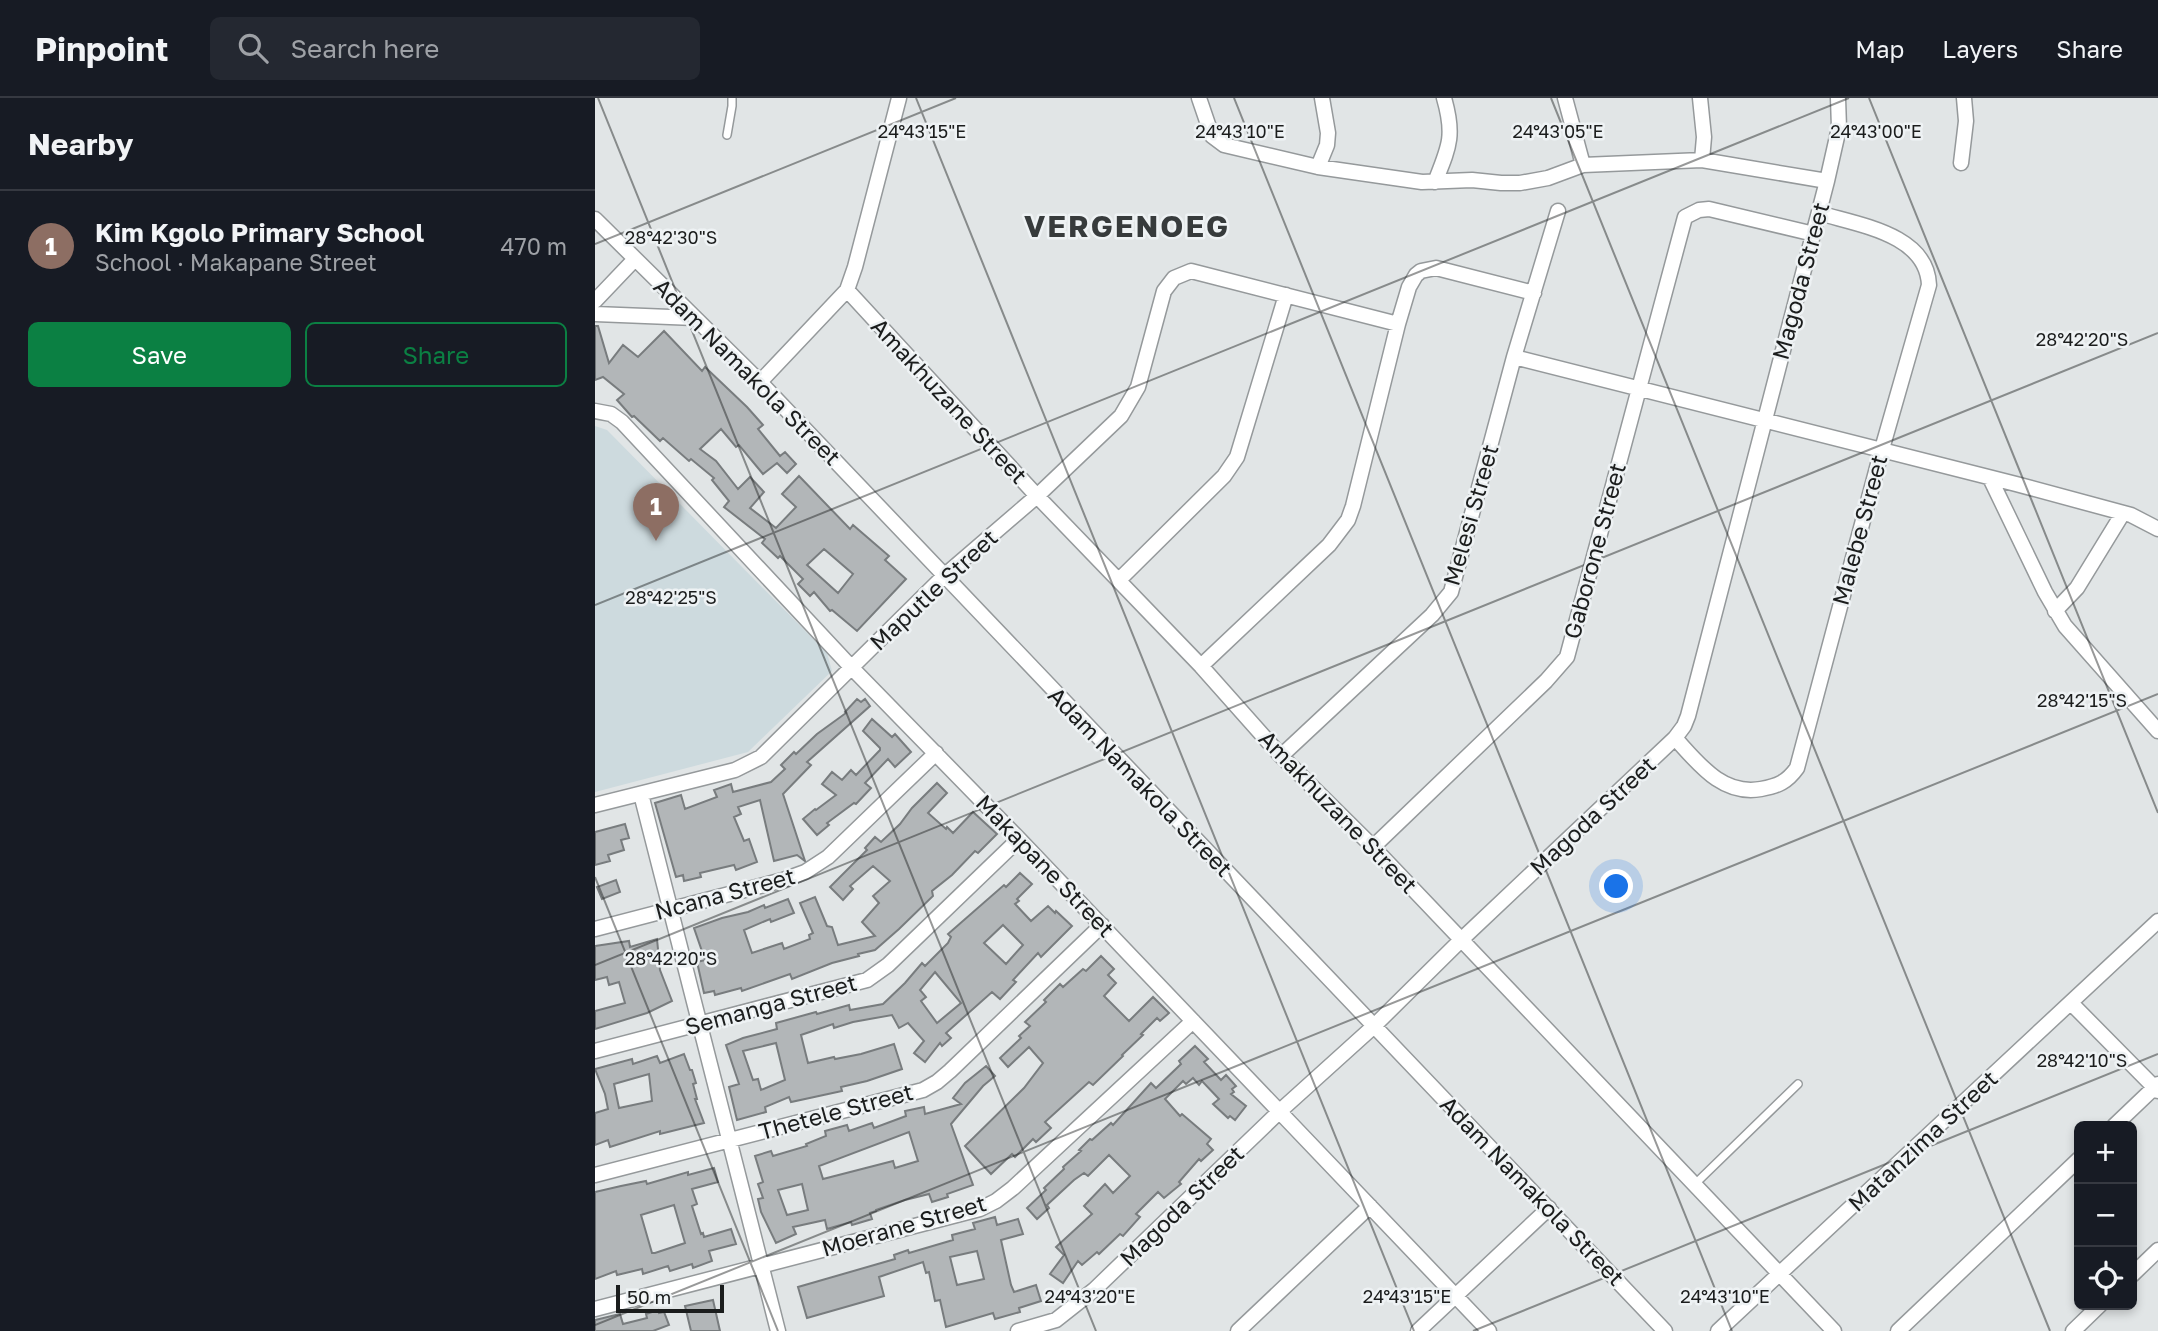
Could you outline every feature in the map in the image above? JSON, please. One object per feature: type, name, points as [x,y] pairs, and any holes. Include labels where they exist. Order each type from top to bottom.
[{"type":"street","points":[[760,382],[847,290],[899,98]]},
{"type":"street","points":[[1199,98],[1212,136],[1217,142],[1318,167],[1400,180],[1520,183],[1548,178],[1583,165],[1702,160],[1827,181]]},
{"type":"street","points":[[1318,167],[1327,145],[1322,98]]},
{"type":"street","points":[[1435,182],[1450,145],[1451,135],[1444,98]]},
{"type":"street","points":[[1565,98],[1583,165]]},
{"type":"street","points":[[1700,98],[1704,137],[1702,160]]},
{"type":"street","name":"Magoda Street","points":[[1018,1331],[1056,1320],[1072,1309],[1280,1111],[1373,1027],[1675,738],[1683,726],[1688,716],[1814,234],[1839,128],[1838,98]]},
{"type":"street","points":[[1961,163],[1966,121],[1963,98]]},
{"type":"street","name":"Gaborone Street","points":[[1373,848],[1546,681],[1567,657],[1681,223],[1689,213],[1709,209],[1814,234]]},
{"type":"street","name":"Melesi Street","points":[[1281,756],[1432,615],[1451,592],[1514,357],[1558,211]]},
{"type":"street","name":"Malebe Street","points":[[1675,738],[1703,769],[1733,788],[1753,790],[1783,784],[1797,768],[1882,449],[1929,285],[1928,270],[1919,255],[1906,244],[1819,213]]},
{"type":"street","name":"Adam Namakola Street","points":[[597,218],[760,382],[1665,1331]]},
{"type":"street","points":[[595,302],[635,259]]},
{"type":"street","points":[[1201,666],[1328,545],[1348,520],[1398,324],[1416,275],[1436,268],[1534,293]]},
{"type":"street","name":"Maputle Street","points":[[595,805],[735,770],[761,757],[944,576],[1037,496],[1110,427],[1131,402],[1138,387],[1164,290],[1174,278],[1191,271],[1286,296]]},
{"type":"street","name":"Amakhuzane Street","points":[[847,290],[1037,496],[1201,666],[1281,756],[1373,848],[1834,1331]]},
{"type":"street","points":[[1119,580],[1224,477],[1237,457],[1286,296],[1398,324]]},
{"type":"street","points":[[595,314],[695,318]]},
{"type":"street","points":[[1514,357],[1765,419],[2123,513],[2158,529]]},
{"type":"street","name":"Makapane Street","points":[[595,411],[611,414],[622,422],[852,668],[1102,925],[1489,1331]]},
{"type":"street","points":[[1990,478],[2055,611],[2065,626],[2158,732]]},
{"type":"street","points":[[2055,611],[2077,588],[2123,513]]},
{"type":"street","name":"Ncana Street","points":[[595,929],[783,880],[817,866],[936,753]]},
{"type":"street","points":[[641,794],[778,1331]]},
{"type":"street","name":"Semanga Street","points":[[595,1051],[855,985],[877,974],[1019,839]]},
{"type":"street","name":"Matanzima Street","points":[[1718,1331],[2158,921]]},
{"type":"street","name":"Thetele Street","points":[[595,1175],[907,1095],[937,1082],[1102,925]]},
{"type":"street","points":[[2071,1003],[2157,1087],[2120,1121]]},
{"type":"street","name":"Moerane Street","points":[[595,1309],[972,1212],[996,1201],[1193,1021]]},
{"type":"street","points":[[1898,1331],[2074,1164]]},
{"type":"street","points":[[1238,1331],[1370,1206]]},
{"type":"street","points":[[1417,1331],[1549,1208]]},
{"type":"street","points":[[2137,1270],[2158,1250]]},
{"type":"street","points":[[2073,1331],[2095,1310]]},
{"type":"lane","points":[[727,135],[732,98]]},
{"type":"lane","points":[[1695,1184],[1798,1084]]},
{"type":"shaded area","points":[[595,426],[607,430],[827,653],[832,671],[748,752],[595,792]]},
{"type":"building","points":[[595,326],[598,326],[609,363],[623,345],[638,357],[664,331],[702,371],[705,367],[747,407],[763,425],[758,429],[780,456],[785,452],[796,464],[787,473],[777,463],[763,474],[739,445],[736,447],[721,429],[700,449],[716,461],[738,489],[750,477],[764,492],[750,508],[776,528],[796,507],[782,494],[799,476],[850,529],[853,525],[889,556],[885,560],[906,579],[857,631],[830,611],[814,592],[810,596],[798,584],[803,579],[780,556],[778,558],[762,543],[765,539],[724,507],[729,501],[712,480],[714,478],[663,438],[660,441],[632,417],[617,400],[624,394],[603,377],[595,380]],"holes":[[[824,549],[853,574],[838,593],[807,565]]]},
{"type":"building","points":[[857,699],[861,702],[865,699],[870,706],[807,762],[811,765],[783,794],[805,861],[797,855],[774,861],[760,800],[738,807],[741,814],[734,817],[744,841],[749,839],[757,862],[736,870],[734,865],[700,873],[701,877],[684,881],[683,875],[676,877],[655,803],[681,795],[685,809],[717,797],[714,790],[731,784],[733,792],[771,782],[785,769],[781,765],[794,752],[796,754],[817,734],[846,713]]},
{"type":"building","points":[[872,719],[892,737],[895,734],[911,752],[895,767],[888,759],[865,783],[871,788],[856,804],[827,823],[829,825],[817,835],[803,819],[836,795],[822,784],[832,772],[842,780],[851,770],[856,775],[880,750],[863,731]]},
{"type":"building","points":[[937,783],[947,793],[928,813],[946,829],[947,827],[953,833],[973,812],[997,834],[932,891],[933,896],[899,929],[875,950],[792,979],[790,974],[742,991],[741,988],[715,995],[714,991],[704,993],[697,962],[705,960],[694,928],[722,918],[764,905],[765,908],[788,899],[794,913],[744,930],[752,953],[782,943],[784,949],[810,939],[809,935],[813,933],[800,903],[815,897],[827,926],[832,927],[838,945],[875,936],[862,922],[879,903],[873,896],[890,881],[873,866],[850,886],[853,889],[843,900],[830,887],[867,850],[865,848],[875,837],[881,842]]},
{"type":"building","points":[[625,824],[629,838],[621,840],[624,850],[608,855],[610,861],[595,865],[595,832]]},
{"type":"building","points":[[1020,873],[1032,884],[1015,904],[1031,921],[1048,906],[1072,926],[1041,957],[1038,953],[1000,999],[992,992],[946,1033],[951,1038],[942,1046],[940,1043],[925,1062],[914,1053],[924,1041],[908,1023],[899,1028],[892,1015],[834,1028],[833,1024],[801,1035],[808,1063],[861,1054],[894,1044],[902,1069],[841,1087],[842,1091],[791,1102],[789,1097],[765,1107],[766,1112],[737,1120],[729,1087],[739,1084],[726,1045],[777,1029],[776,1023],[816,1012],[817,1014],[849,1005],[850,1010],[883,1004],[922,963],[925,966],[948,943],[951,937],[948,934],[1004,885],[1006,887]],"holes":[[[1003,925],[1023,945],[1006,964],[984,943]],[[935,972],[961,1003],[937,1023],[921,1001],[926,997],[920,990]],[[776,1043],[785,1080],[761,1090],[758,1079],[753,1080],[743,1051]]]},
{"type":"building","points":[[616,880],[620,892],[602,899],[597,887]]},
{"type":"building","points":[[657,939],[660,970],[672,1001],[647,1013],[595,1029],[595,1011],[625,1003],[619,982],[609,985],[607,977],[595,980],[595,946],[629,941],[630,947]]},
{"type":"building","points":[[1101,956],[1114,969],[1108,975],[1116,983],[1104,996],[1129,1021],[1153,997],[1169,1013],[1160,1021],[1157,1018],[1093,1085],[1089,1082],[1045,1122],[1051,1128],[1036,1142],[1033,1139],[1015,1157],[1012,1154],[991,1174],[965,1146],[1024,1088],[1043,1063],[1029,1047],[1008,1067],[1000,1058],[1021,1038],[1019,1036],[1030,1026],[1025,1022],[1046,1002],[1044,1000],[1060,984],[1063,987],[1083,969],[1086,971]]},
{"type":"building","points":[[1195,1046],[1208,1059],[1204,1062],[1221,1080],[1226,1075],[1236,1086],[1231,1094],[1246,1106],[1235,1120],[1230,1116],[1228,1118],[1213,1104],[1219,1099],[1202,1081],[1199,1085],[1193,1078],[1186,1084],[1183,1081],[1165,1099],[1180,1116],[1182,1114],[1211,1139],[1207,1144],[1213,1150],[1201,1161],[1199,1159],[1179,1182],[1181,1184],[1164,1198],[1158,1192],[1136,1214],[1140,1217],[1123,1236],[1120,1234],[1099,1254],[1097,1252],[1082,1265],[1078,1261],[1063,1283],[1050,1274],[1064,1255],[1056,1247],[1092,1214],[1084,1206],[1105,1184],[1113,1193],[1130,1176],[1109,1155],[1088,1176],[1084,1173],[1074,1180],[1047,1205],[1049,1208],[1037,1219],[1027,1208],[1090,1139],[1111,1123],[1113,1125],[1151,1083],[1156,1088]]},
{"type":"building","points":[[684,1054],[696,1083],[693,1084],[695,1099],[704,1123],[660,1134],[660,1131],[610,1147],[608,1140],[595,1145],[595,1113],[608,1109],[595,1069],[632,1059],[633,1064],[657,1056],[660,1063]],"holes":[[[649,1074],[652,1101],[619,1108],[614,1084]]]},
{"type":"building","points":[[986,1066],[995,1076],[951,1124],[973,1185],[932,1202],[929,1194],[905,1200],[876,1210],[870,1213],[872,1219],[852,1225],[851,1222],[827,1229],[825,1220],[793,1227],[796,1234],[776,1243],[761,1212],[758,1199],[763,1198],[758,1184],[763,1182],[755,1156],[771,1151],[773,1156],[807,1146],[806,1144],[826,1136],[825,1131],[847,1125],[849,1131],[872,1123],[874,1128],[906,1116],[905,1111],[924,1107],[925,1114],[961,1104],[953,1098],[965,1083]],"holes":[[[909,1132],[918,1161],[895,1168],[893,1161],[823,1179],[819,1166]],[[802,1184],[808,1210],[787,1215],[778,1190]]]},
{"type":"building","points":[[714,1168],[718,1182],[692,1189],[697,1204],[692,1206],[704,1237],[731,1229],[736,1244],[709,1251],[712,1261],[693,1268],[692,1264],[670,1271],[668,1266],[643,1274],[642,1269],[617,1275],[616,1271],[595,1279],[595,1192],[646,1181],[647,1184],[688,1172],[688,1175]],"holes":[[[674,1205],[685,1243],[652,1253],[641,1215]]]},
{"type":"building","points":[[995,1217],[997,1225],[1018,1219],[1023,1234],[1001,1240],[1011,1285],[1014,1292],[1036,1285],[1041,1301],[1019,1308],[1020,1312],[995,1319],[993,1313],[946,1327],[940,1300],[935,1301],[929,1272],[926,1273],[923,1262],[879,1277],[884,1296],[807,1318],[798,1287],[895,1259],[894,1255],[908,1250],[909,1253],[953,1240],[952,1235],[975,1229],[973,1223]],"holes":[[[977,1251],[984,1279],[957,1285],[950,1257]]]},
{"type":"building","points":[[713,1300],[720,1331],[691,1331],[685,1306]]},
{"type":"building","points":[[658,1310],[659,1313],[664,1312],[669,1325],[653,1331],[595,1331],[595,1320],[620,1314],[623,1324],[647,1318],[646,1314]]},
{"type":"place","name":"Kim Kgolo Primary School","points":[[656,541]]},
{"type":"district","name":"VERGENOEG","points":[[1127,227]]}]
